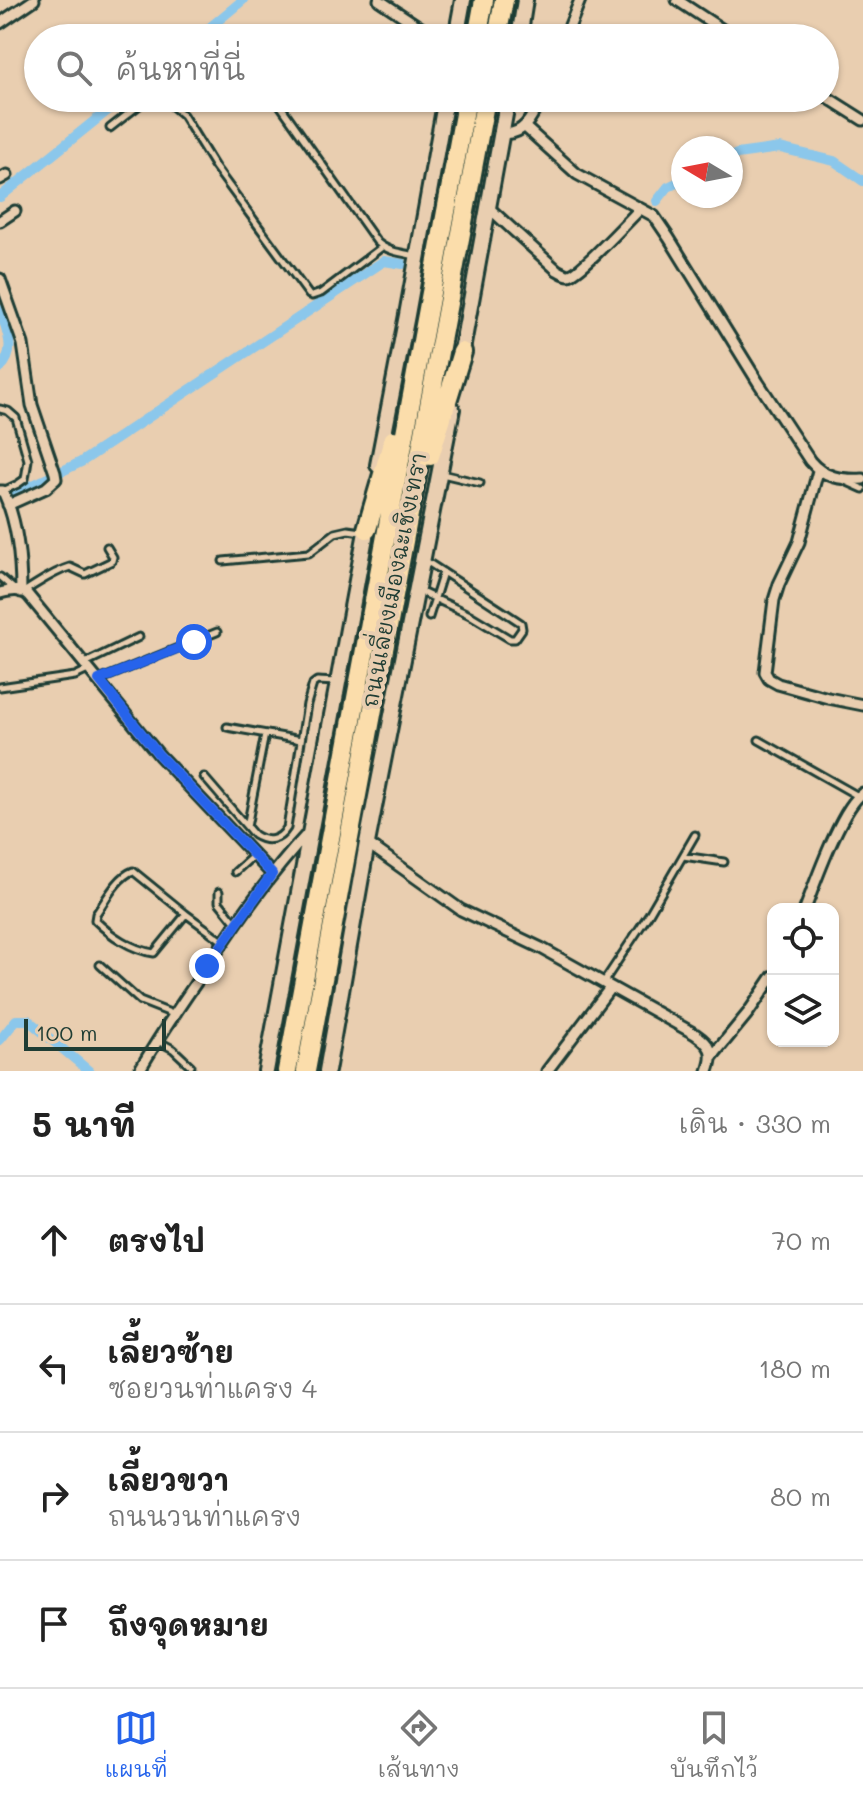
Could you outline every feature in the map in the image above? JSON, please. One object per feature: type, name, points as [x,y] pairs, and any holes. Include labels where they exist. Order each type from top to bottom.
[{"type":"highway","points":[[480,24],[484,0]]},
{"type":"highway","points":[[500,24],[504,0]]},
{"type":"highway","name":"ถนนเลี่ยงเมืองฉะเชิงเทรา","points":[[287,1071],[464,112]]},
{"type":"highway","name":"ถนนเลี่ยงเมืองฉะเชิงเทรา","points":[[306,1071],[483,112]]},
{"type":"highway","points":[[366,531],[420,352]]},
{"type":"highway","points":[[405,536],[462,352]]},
{"type":"main road","points":[[459,24],[463,0]]},
{"type":"main road","points":[[521,24],[525,0]]},
{"type":"main road","name":"ถนนเลี่ยงเมืองฉะเชิงเทรา","points":[[266,1071],[444,112]]},
{"type":"main road","name":"ถนนเลี่ยงเมืองฉะเชิงเทรา","points":[[327,1071],[367,843],[440,473],[506,112]]},
{"type":"street","points":[[0,23],[34,0]]},
{"type":"street","points":[[379,0],[415,24]]},
{"type":"street","points":[[571,24],[580,0]]},
{"type":"street","points":[[677,0],[714,24]]},
{"type":"street","points":[[839,105],[863,120]]},
{"type":"street","points":[[502,133],[509,134],[525,127],[533,112]]},
{"type":"street","points":[[525,127],[577,174],[654,216],[818,471],[844,480],[863,479]]},
{"type":"street","points":[[488,207],[557,270],[569,275],[581,268],[640,209]]},
{"type":"street","points":[[0,221],[15,211]]},
{"type":"street","points":[[0,279],[23,344],[32,405],[56,479],[46,488],[8,505]]},
{"type":"street","points":[[818,471],[802,534],[774,600],[765,672],[769,679],[778,684],[863,705]]},
{"type":"street","points":[[1,491],[8,505],[18,551],[20,591],[99,680],[159,755],[272,874]]},
{"type":"street","points":[[0,593],[20,591]]},
{"type":"street","points":[[807,903],[839,826],[860,794]]},
{"type":"street","points":[[139,1071],[236,924],[272,874],[310,831]]},
{"type":"street","points":[[367,843],[461,910],[541,948],[695,1034],[709,1046],[711,1058],[708,1071]]},
{"type":"street","points":[[711,1058],[767,985]]},
{"type":"street","points":[[547,1071],[606,986]]},
{"type":"lane","points":[[110,128],[130,112]]},
{"type":"lane","points":[[179,112],[215,167],[309,295],[321,293],[382,247]]},
{"type":"lane","points":[[285,112],[377,242],[394,252],[418,256]]},
{"type":"lane","points":[[0,409],[16,418],[28,460],[25,479],[1,491]]},
{"type":"lane","points":[[440,473],[480,483]]},
{"type":"lane","points":[[844,480],[863,489]]},
{"type":"lane","points":[[223,561],[309,553],[335,533],[366,531]]},
{"type":"lane","points":[[0,577],[20,591],[65,568],[85,574],[112,561],[107,547]]},
{"type":"lane","points":[[416,590],[470,615],[510,639],[515,639],[522,629],[521,623],[423,558]]},
{"type":"lane","points":[[429,617],[443,572]]},
{"type":"lane","points":[[99,680],[217,632]]},
{"type":"lane","points":[[0,687],[75,676],[139,637]]},
{"type":"lane","points":[[204,777],[247,828],[260,838],[277,839],[287,828],[313,684],[317,681],[337,682]]},
{"type":"lane","points":[[227,727],[301,740]]},
{"type":"lane","points":[[247,828],[265,734]]},
{"type":"lane","points":[[759,740],[860,794]]},
{"type":"lane","points":[[606,986],[695,835]]},
{"type":"lane","points":[[235,872],[254,855]]},
{"type":"lane","points":[[683,856],[724,862]]},
{"type":"lane","points":[[186,914],[154,953],[143,951],[107,932],[95,920],[120,880],[128,871],[133,871],[224,942]]},
{"type":"lane","points":[[219,892],[219,902],[236,924]]},
{"type":"lane","points":[[100,965],[140,1001],[174,1015]]},
{"type":"lane","points":[[157,1040],[173,1049],[191,1066]]},
{"type":"waterway","points":[[214,24],[243,0]]},
{"type":"waterway","points":[[0,197],[106,112]]},
{"type":"waterway","points":[[743,153],[780,148],[834,161],[863,181]]},
{"type":"waterway","points":[[657,201],[671,186]]},
{"type":"waterway","points":[[0,496],[29,487],[81,462],[384,261],[403,264]]},
{"type":"waterway","points":[[0,309],[9,347],[0,368]]},
{"type":"waterway","points":[[0,1040],[16,1020],[28,1020],[89,1071]]},
{"type":"route","points":[[194,642],[99,680],[159,755],[272,874],[207,966]]}]
